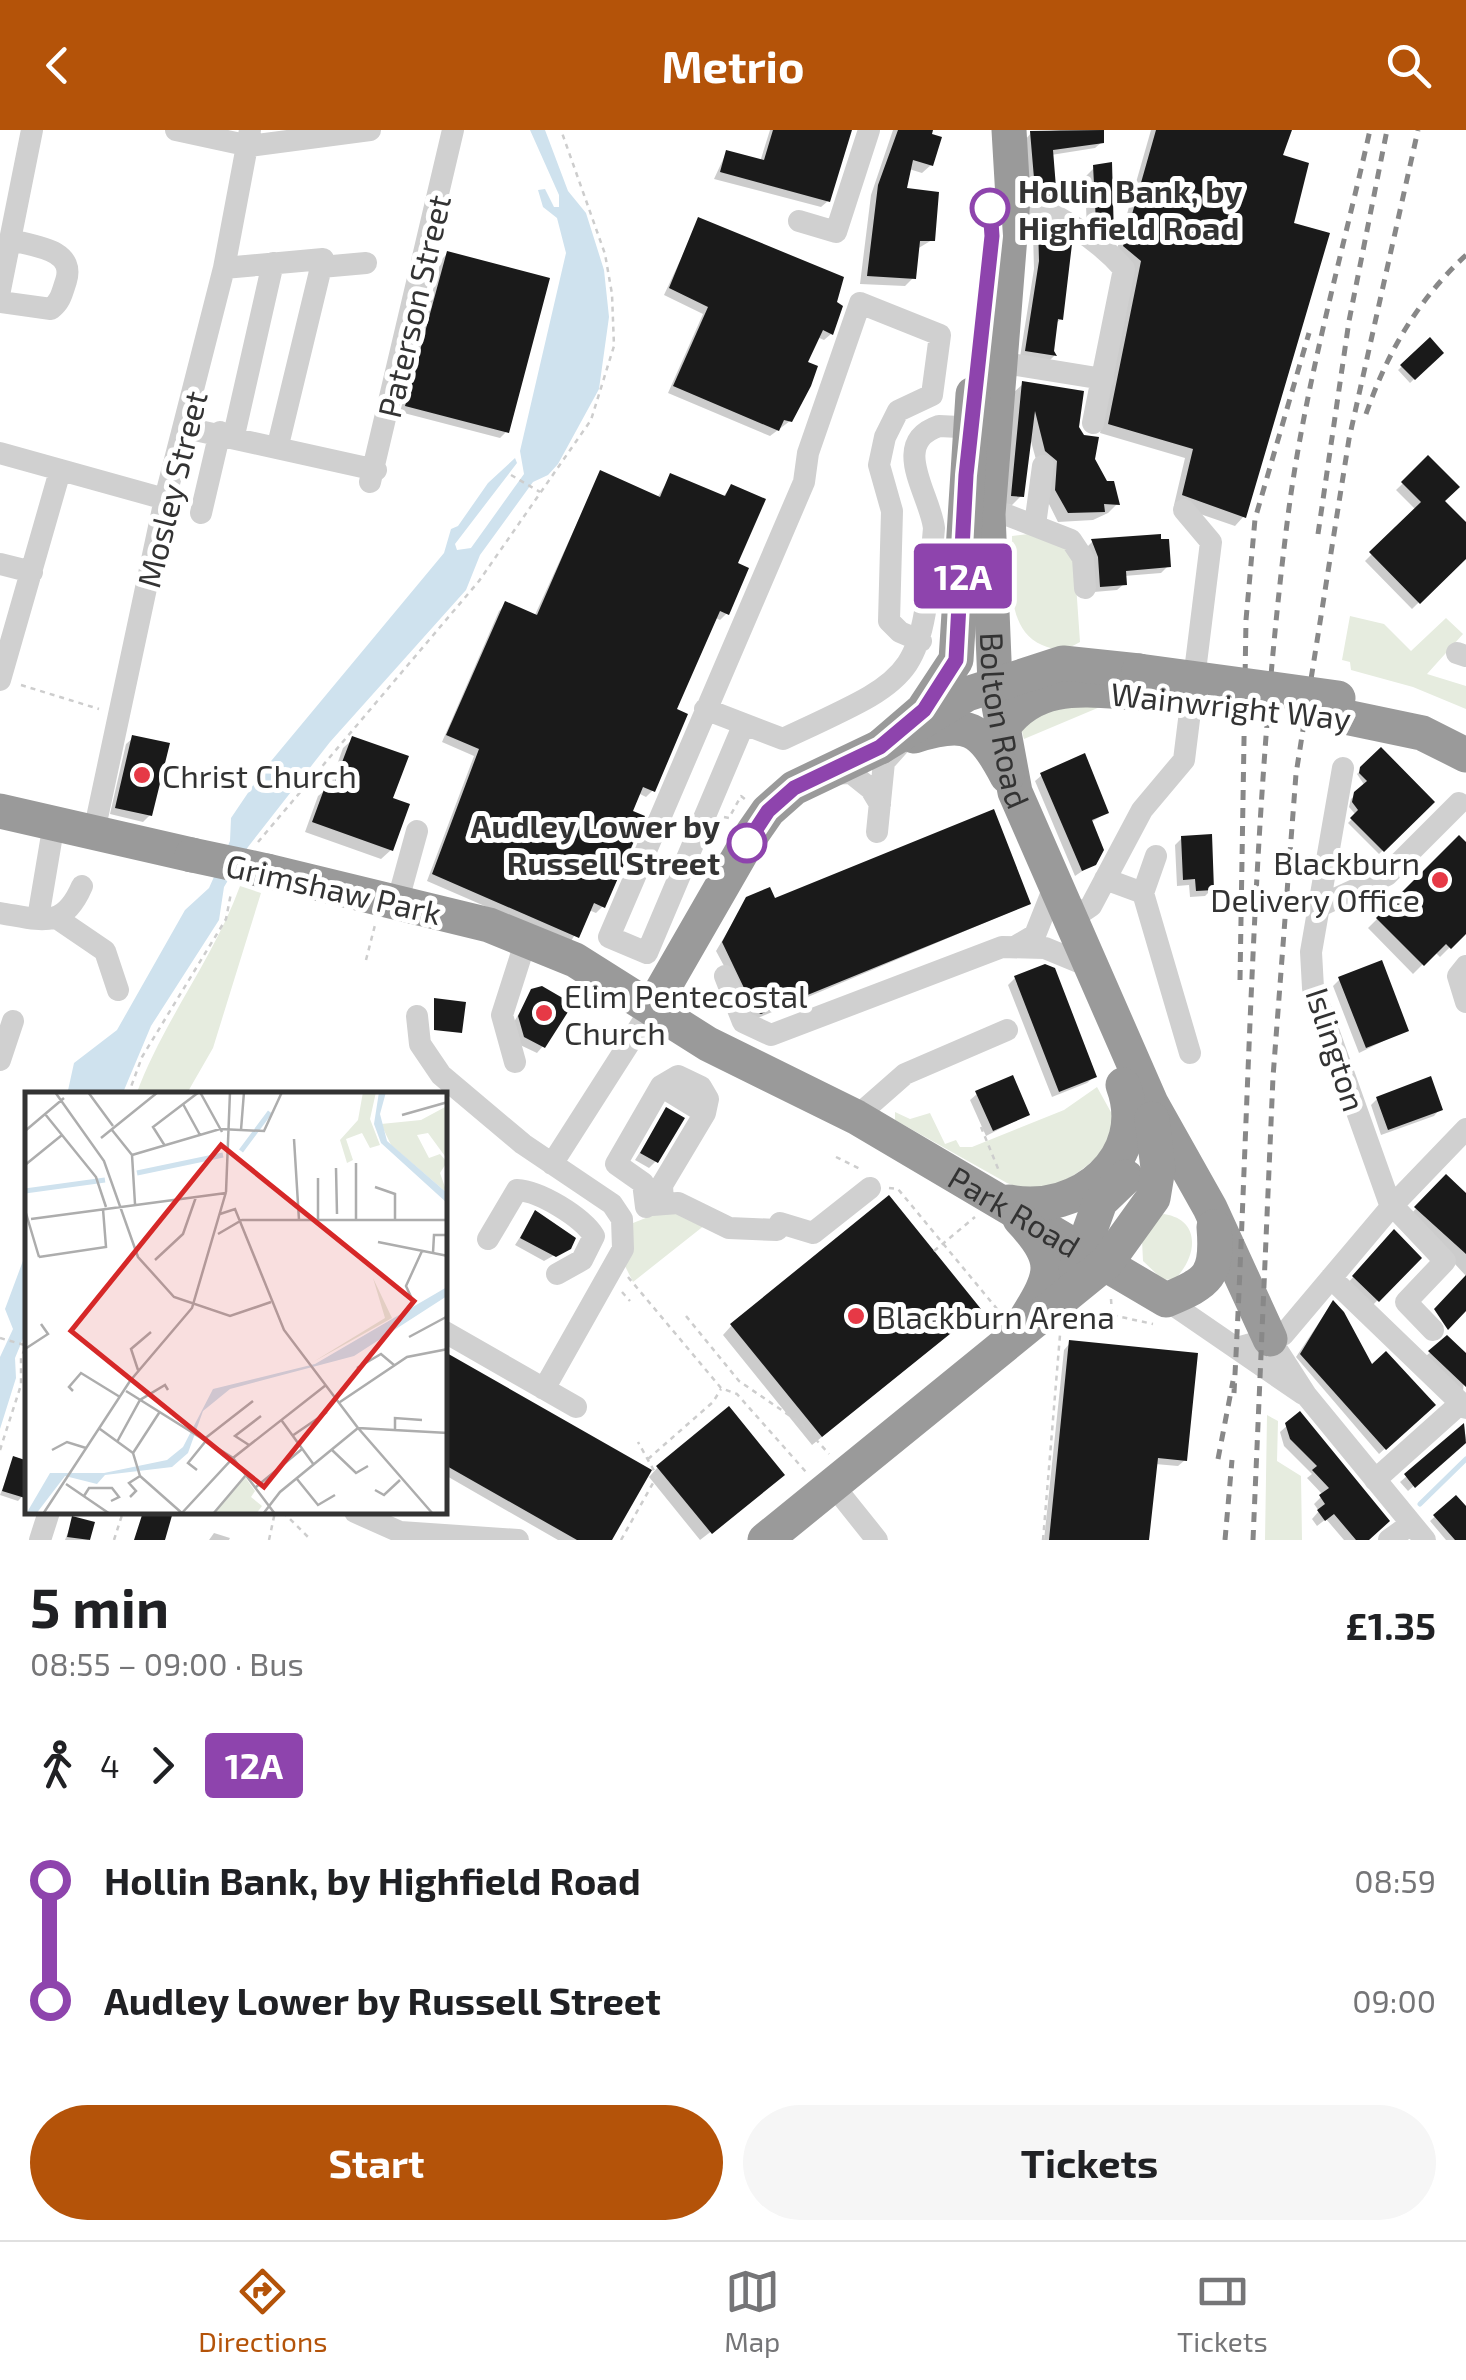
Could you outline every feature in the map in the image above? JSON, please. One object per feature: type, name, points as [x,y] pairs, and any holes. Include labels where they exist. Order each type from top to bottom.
[{"type":"highway","name":"Bolton Road","points":[[892,743],[924,710],[956,660],[982,428],[992,236],[986,130]]},
{"type":"highway","name":"Bolton Road","points":[[1010,130],[1013,198],[998,362],[982,428],[1004,727],[1016,792],[1151,1102]]},
{"type":"highway","points":[[990,547],[1006,628],[1016,644],[1066,676]]},
{"type":"highway","points":[[962,620],[999,677],[1032,688],[1066,676]]},
{"type":"highway","name":"Wainwright Way","points":[[1004,727],[1030,699],[1066,676],[1428,717],[1466,734]]},
{"type":"highway","points":[[892,743],[999,677]]},
{"type":"highway","name":"Wainwright Way","points":[[1337,706],[1422,733],[1466,755]]},
{"type":"highway","points":[[653,1006],[768,811],[794,788],[892,743],[948,726],[970,730],[991,747],[1016,792]]},
{"type":"highway","name":"Grimshaw Park","points":[[0,811],[252,866],[489,924],[575,960],[653,1006]]},
{"type":"highway","points":[[685,955],[686,1016],[708,1044]]},
{"type":"highway","points":[[991,1206],[1034,1207],[1069,1199],[1095,1181],[1122,1151],[1133,1119],[1085,987],[1091,967]]},
{"type":"highway","name":"Park Road","points":[[653,1006],[708,1044],[870,1126],[991,1206],[1096,1256],[1157,1305]]},
{"type":"highway","points":[[1151,1102],[1158,1168]]},
{"type":"highway","points":[[1151,1102],[1212,1213],[1266,1335]]},
{"type":"highway","points":[[1009,1329],[1100,1290],[1157,1305],[1195,1288],[1213,1269],[1212,1213],[1188,1185],[1158,1168],[1135,1172],[1108,1190],[1100,1202],[1096,1256],[1051,1308]]},
{"type":"highway","points":[[765,1540],[834,1484],[1036,1303],[1051,1262],[1046,1248],[991,1206]]},
{"type":"street","points":[[0,290],[32,130]]},
{"type":"street","points":[[176,130],[250,138],[370,130]]},
{"type":"street","name":"Paterson Street","points":[[278,445],[373,476],[453,130]]},
{"type":"street","points":[[799,220],[836,232],[870,130]]},
{"type":"street","name":"Mosley Street","points":[[94,832],[166,499],[224,268],[250,138]]},
{"type":"street","points":[[1013,198],[1038,206],[1110,254],[1124,269],[1094,423]]},
{"type":"street","points":[[0,302],[51,308],[60,300],[68,274],[65,261],[56,252],[11,240]]},
{"type":"street","points":[[200,513],[227,433],[273,263]]},
{"type":"street","points":[[224,268],[273,263],[366,264]]},
{"type":"street","points":[[186,428],[278,445],[322,263]]},
{"type":"street","points":[[743,726],[647,953],[608,937],[804,482],[808,454],[860,302],[940,335],[932,396],[898,411],[885,437],[879,465],[892,512],[890,621],[900,632],[921,641]]},
{"type":"street","points":[[998,362],[1103,379]]},
{"type":"street","points":[[705,709],[782,739],[880,694],[901,676],[921,641],[934,528],[932,510],[911,462],[916,444],[931,428],[982,428]]},
{"type":"street","points":[[0,453],[166,499]]},
{"type":"street","points":[[1035,525],[1043,466]]},
{"type":"street","points":[[0,679],[60,471]]},
{"type":"street","points":[[989,508],[1063,535],[1078,548],[1085,588]]},
{"type":"street","points":[[1072,919],[1091,906],[1142,810],[1184,760],[1211,542],[1184,510]]},
{"type":"street","points":[[0,564],[32,572]]},
{"type":"street","points":[[878,832],[884,762],[892,743]]},
{"type":"street","name":"Islington","points":[[1343,768],[1311,952],[1312,988],[1392,1206]]},
{"type":"street","points":[[822,774],[851,773],[871,788],[880,804]]},
{"type":"street","points":[[1322,904],[1386,875],[1459,803]]},
{"type":"street","points":[[48,918],[54,823]]},
{"type":"street","points":[[398,900],[417,831]]},
{"type":"street","points":[[1156,856],[1144,893],[1190,1053]]},
{"type":"street","points":[[1106,879],[1144,893]]},
{"type":"street","points":[[1018,945],[1034,935],[1056,882]]},
{"type":"street","points":[[0,912],[48,918],[71,912],[82,886]]},
{"type":"street","points":[[48,918],[105,951],[118,990]]},
{"type":"street","points":[[515,1062],[502,1015],[526,940]]},
{"type":"street","points":[[724,976],[744,1022],[771,1035],[978,954],[1018,945],[1045,948],[1091,967]]},
{"type":"street","points":[[1466,966],[1458,976],[1466,1002]]},
{"type":"street","points":[[552,1164],[653,1006]]},
{"type":"street","points":[[417,1016],[420,1044],[441,1075],[552,1164],[612,1204],[622,1219],[622,1249],[544,1389]]},
{"type":"street","points":[[0,1060],[13,1021]]},
{"type":"street","points":[[870,1126],[905,1074],[1007,1030]]},
{"type":"street","points":[[678,1076],[701,1087],[708,1099],[705,1113],[654,1205],[643,1182],[616,1164],[662,1086],[668,1078],[678,1076]]},
{"type":"street","points":[[1266,1335],[1331,1278],[1392,1206],[1466,1130]]},
{"type":"street","points":[[622,1219],[654,1205],[678,1203],[728,1228],[778,1227],[813,1234],[870,1188]]},
{"type":"street","points":[[488,1239],[517,1190],[527,1190],[577,1219],[594,1236],[582,1260],[557,1274]]},
{"type":"street","points":[[1392,1206],[1445,1260],[1406,1302],[1434,1330]]},
{"type":"street","points":[[1331,1278],[1464,1406],[1375,1480]]},
{"type":"street","name":"Park Road","points":[[1157,1305],[1266,1335],[1306,1395],[1418,1532]]},
{"type":"street","points":[[448,1334],[576,1407]]},
{"type":"street","points":[[834,1484],[877,1540]]},
{"type":"street","points":[[40,1540],[48,1515]]},
{"type":"street","points":[[362,1515],[400,1532],[518,1540]]},
{"type":"street","points":[[1389,1540],[1418,1532]]},
{"type":"path","points":[[129,1092],[142,1057],[226,919],[252,866],[455,611],[591,420],[614,346],[606,254],[560,130]]},
{"type":"path","points":[[511,475],[532,490],[543,492]]},
{"type":"path","points":[[0,679],[118,715]]},
{"type":"path","points":[[729,818],[741,796]]},
{"type":"path","points":[[366,960],[372,937]]},
{"type":"path","points":[[934,1251],[1006,1192],[981,1127]]},
{"type":"path","points":[[870,1188],[898,1190],[1009,1329]]},
{"type":"path","points":[[630,1301],[618,1289],[626,1275],[720,1388],[737,1394],[834,1484]]},
{"type":"path","points":[[1110,1298],[1112,1316]]},
{"type":"path","points":[[1043,1540],[1061,1328],[1085,1330],[1112,1316],[1157,1305]]},
{"type":"path","points":[[686,1316],[739,1381],[802,1424],[834,1484]]},
{"type":"path","points":[[0,1338],[25,1343]]},
{"type":"path","points":[[0,1450],[22,1386],[21,1358],[25,1350]]},
{"type":"path","points":[[647,1460],[714,1402],[720,1388]]},
{"type":"path","points":[[620,1540],[657,1476],[638,1442]]},
{"type":"path","points":[[114,1540],[121,1515]]},
{"type":"path","points":[[269,1540],[275,1515]]},
{"type":"path","points":[[287,1515],[311,1540]]},
{"type":"shaded area","points":[[1029,534],[1065,544],[1074,555],[1080,642],[1071,647],[1042,645],[1021,626],[1016,613],[1012,536]]},
{"type":"shaded area","points":[[1350,616],[1384,624],[1411,651],[1446,618],[1463,634],[1427,674],[1466,686],[1466,709],[1413,687],[1351,670],[1350,662],[1342,660]]},
{"type":"shaded area","points":[[1042,703],[1100,707],[1024,739],[1021,728]]},
{"type":"shaded area","points":[[240,886],[261,893],[213,1048],[188,1092],[137,1092],[160,1042]]},
{"type":"shaded area","points":[[1097,1087],[1112,1114],[1110,1145],[1076,1174],[1050,1186],[1007,1183],[895,1120],[895,1112],[910,1119],[930,1113],[945,1144],[956,1140],[960,1147],[972,1147],[1064,1110]]},
{"type":"shaded area","points":[[676,1206],[710,1221],[633,1282],[624,1264],[633,1223]]},
{"type":"shaded area","points":[[1164,1214],[1185,1224],[1192,1240],[1182,1270],[1175,1279],[1163,1280],[1143,1261],[1142,1240],[1154,1218]]},
{"type":"shaded area","points":[[1267,1415],[1278,1421],[1277,1461],[1301,1476],[1302,1540],[1265,1540]]},
{"type":"water","points":[[530,130],[545,130],[568,191],[586,213],[604,270],[609,317],[599,389],[558,464],[548,475],[533,482],[480,555],[466,590],[330,742],[248,847],[224,887],[219,920],[151,1026],[123,1092],[68,1092],[74,1063],[117,1030],[185,910],[209,888],[230,841],[231,818],[262,772],[444,553],[451,529],[458,526],[488,483],[515,458],[517,463],[455,544],[457,550],[471,548],[524,474],[520,451],[566,253],[557,218],[543,207],[538,190],[545,189],[554,207],[559,207],[559,195]]},
{"type":"water","points":[[25,1255],[25,1334],[15,1358],[16,1378],[0,1429],[0,1357],[13,1329],[5,1309]]},
{"type":"building","points":[[773,130],[852,130],[830,202],[720,172],[726,150],[764,160]]},
{"type":"building","points":[[898,130],[933,130],[932,134],[942,137],[933,166],[913,160],[907,188],[939,192],[935,241],[920,241],[916,279],[867,276],[878,185]]},
{"type":"building","points":[[1104,130],[1104,143],[1053,150],[1057,200],[1035,190],[1030,131]]},
{"type":"building","points":[[1156,130],[1292,130],[1283,155],[1309,163],[1294,223],[1330,233],[1246,518],[1182,495],[1193,449],[1108,424],[1141,261],[1123,246]]},
{"type":"building","points":[[1112,162],[1114,238],[1096,223],[1093,165]]},
{"type":"building","points":[[698,217],[844,277],[837,302],[843,306],[833,335],[823,330],[808,362],[818,366],[811,386],[792,422],[784,420],[779,431],[673,386],[708,307],[669,288]]},
{"type":"building","points":[[1038,224],[1072,244],[1063,320],[1058,319],[1054,351],[1057,356],[1025,351],[1039,261]]},
{"type":"building","points":[[447,251],[550,278],[509,433],[405,406]]},
{"type":"building","points":[[1430,337],[1444,353],[1415,380],[1400,365]]},
{"type":"building","points":[[1022,381],[1084,391],[1079,427],[1084,435],[1099,437],[1095,459],[1107,481],[1114,481],[1120,505],[1104,504],[1105,512],[1068,513],[1055,490],[1057,461],[1045,451],[1035,411],[1024,497],[1011,496]]},
{"type":"building","points":[[1428,455],[1460,487],[1445,501],[1466,522],[1466,559],[1420,604],[1369,552],[1421,502],[1401,482]]},
{"type":"building","points":[[600,470],[660,497],[670,473],[725,496],[731,484],[766,499],[738,563],[749,568],[729,615],[720,611],[677,709],[688,714],[655,792],[643,787],[633,811],[645,816],[605,908],[594,903],[579,938],[432,874],[479,749],[446,735],[505,601],[537,615]]},
{"type":"building","points":[[1161,534],[1161,539],[1169,539],[1171,567],[1126,571],[1127,585],[1100,587],[1098,557],[1091,539]]},
{"type":"building","name":"Christ Church","points":[[132,735],[170,743],[152,816],[115,808]]},
{"type":"building","points":[[352,736],[409,756],[393,798],[410,804],[393,851],[312,822],[326,784],[333,786]]},
{"type":"building","points":[[1381,747],[1435,802],[1384,852],[1350,818],[1358,810],[1352,802],[1354,792],[1367,781],[1359,773],[1360,767]]},
{"type":"building","points":[[1085,753],[1109,813],[1092,820],[1104,850],[1096,865],[1082,871],[1040,773]]},
{"type":"building","points":[[994,809],[1031,904],[761,1014],[755,1011],[722,942],[746,897],[770,887],[775,898]]},
{"type":"building","points":[[1212,834],[1214,890],[1196,891],[1195,879],[1183,880],[1181,836]]},
{"type":"building","name":"Blackburn Delivery Office","points":[[1459,835],[1466,842],[1466,934],[1451,949],[1446,944],[1424,966],[1376,918]]},
{"type":"building","points":[[1382,960],[1409,1031],[1366,1048],[1338,977]]},
{"type":"building","points":[[1045,964],[1055,968],[1097,1077],[1059,1092],[1014,976]]},
{"type":"building","name":"Elim Pentecostal Church","points":[[542,986],[573,1004],[545,1048],[524,1037],[518,1016],[531,989]]},
{"type":"building","points":[[434,998],[466,1002],[462,1033],[434,1030]]},
{"type":"building","points":[[1013,1075],[1030,1115],[993,1131],[975,1091]]},
{"type":"building","points":[[1431,1076],[1443,1110],[1388,1130],[1376,1097]]},
{"type":"building","points":[[666,1107],[685,1118],[658,1163],[640,1153]]},
{"type":"building","points":[[1446,1174],[1466,1193],[1466,1254],[1414,1207]]},
{"type":"building","name":"Blackburn Arena","points":[[889,1195],[981,1309],[822,1437],[730,1324]]},
{"type":"building","points":[[535,1210],[576,1238],[571,1249],[556,1257],[520,1238]]},
{"type":"building","points":[[1394,1229],[1422,1258],[1379,1302],[1352,1276]]},
{"type":"building","points":[[1466,1275],[1466,1311],[1448,1330],[1434,1309]]},
{"type":"building","points":[[1333,1300],[1344,1312],[1372,1364],[1386,1351],[1436,1405],[1386,1450],[1300,1354]]},
{"type":"building","points":[[1447,1335],[1466,1353],[1466,1387],[1428,1351]]},
{"type":"building","points":[[1069,1340],[1198,1353],[1187,1461],[1158,1458],[1149,1540],[1049,1540]]},
{"type":"building","points":[[448,1354],[652,1470],[612,1540],[577,1540],[448,1467]]},
{"type":"building","points":[[729,1406],[785,1475],[712,1534],[656,1466]]},
{"type":"building","points":[[1300,1411],[1390,1521],[1369,1540],[1356,1540],[1334,1514],[1325,1521],[1317,1510],[1325,1504],[1319,1495],[1329,1488],[1312,1470],[1317,1466],[1290,1439],[1285,1423]]},
{"type":"building","points":[[1464,1423],[1466,1443],[1415,1488],[1404,1474]]},
{"type":"building","points":[[13,1456],[25,1460],[25,1498],[2,1491]]},
{"type":"building","points":[[1456,1495],[1466,1506],[1466,1540],[1455,1540],[1433,1515]]},
{"type":"building","points":[[142,1515],[172,1515],[165,1540],[134,1540]]},
{"type":"building","points":[[72,1516],[95,1522],[90,1540],[67,1537]]},
{"type":"waterway","points":[[1420,1504],[1466,1459]]},
{"type":"railway","points":[[1234,1393],[1259,839],[1276,618],[1305,413],[1370,130]]},
{"type":"railway","points":[[1318,534],[1349,321],[1387,130]]},
{"type":"railway","points":[[1253,1540],[1273,1077],[1296,774],[1349,439],[1418,130]]},
{"type":"railway","points":[[1366,414],[1406,328],[1433,290],[1466,255]]},
{"type":"railway","points":[[1240,980],[1246,620],[1255,519],[1309,333]]},
{"type":"railway","points":[[1218,1459],[1233,1381]]},
{"type":"railway","points":[[1225,1540],[1232,1460]]},
{"type":"bus line","name":"12A","points":[[747,843],[768,811],[794,788],[880,747],[924,710],[956,660],[962,620],[970,427],[992,236],[990,208]]},
{"type":"place","name":"Hollin Bank, by Highfield Road","points":[[990,208]]},
{"type":"place","name":"Christ Church","points":[[142,775]]},
{"type":"place","name":"Audley Lower by Russell Street","points":[[747,843]]},
{"type":"place","name":"Blackburn Delivery Office","points":[[1440,880]]},
{"type":"place","name":"Elim Pentecostal Church","points":[[544,1013]]},
{"type":"place","name":"Blackburn Arena","points":[[856,1316]]}]
